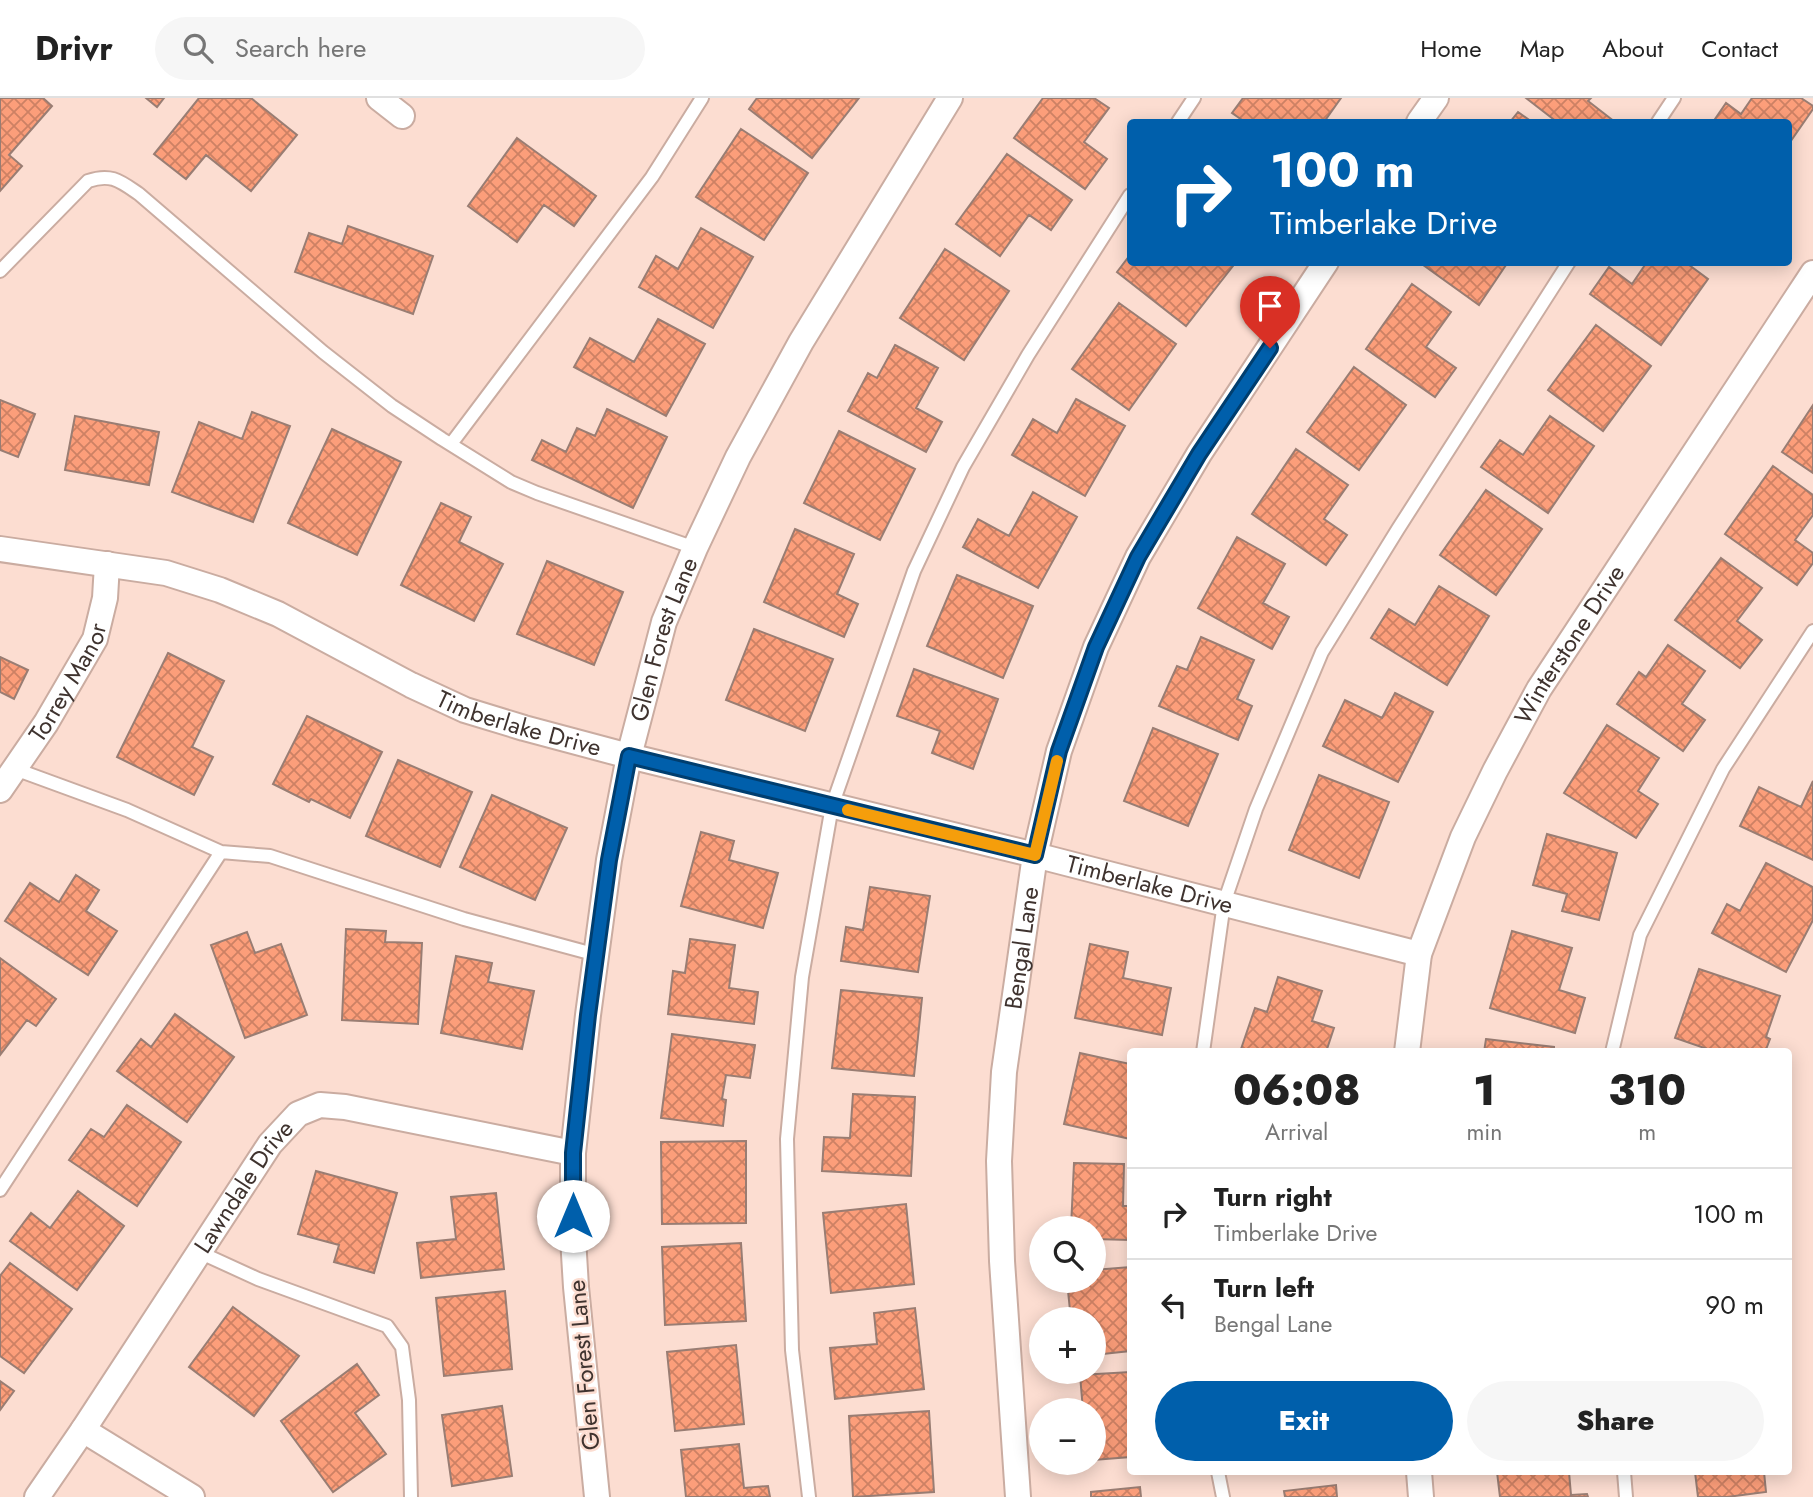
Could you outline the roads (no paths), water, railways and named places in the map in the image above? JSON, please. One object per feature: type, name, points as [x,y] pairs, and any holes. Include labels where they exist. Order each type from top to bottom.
[{"type":"street","points":[[379,98],[402,116]]},
{"type":"street","name":"Glen Forest Lane","points":[[597,1497],[575,1262],[573,1153],[609,860],[629,756],[664,622],[738,457],[801,342],[950,98]]},
{"type":"street","points":[[1421,119],[1436,98]]},
{"type":"street","name":"Bengal Lane","points":[[1018,1497],[1002,1261],[999,1161],[1004,1072],[1035,855],[1059,751],[1096,647],[1138,557],[1199,454],[1323,266]]},
{"type":"street","name":"Winterstone Drive","points":[[1407,1048],[1419,954],[1463,837],[1495,771],[1539,689],[1813,273]]},
{"type":"street","name":"Timberlake Drive","points":[[0,549],[166,573],[220,590],[278,614],[411,685],[466,710],[629,756],[1035,855],[1419,954]]},
{"type":"street","name":"Torrey Manor","points":[[0,790],[46,723],[95,639],[105,598],[107,564]]},
{"type":"street","name":"Lawndale Drive","points":[[37,1497],[270,1144],[298,1114],[320,1105],[345,1107],[573,1153]]},
{"type":"street","points":[[83,1430],[192,1497]]},
{"type":"street","points":[[1419,1475],[1421,1497]]},
{"type":"lane","points":[[451,444],[652,177],[702,98]]},
{"type":"lane","points":[[1180,119],[1194,98]]},
{"type":"lane","points":[[1660,119],[1674,98]]},
{"type":"lane","points":[[0,271],[88,181],[109,177],[122,182],[392,407],[511,482],[695,548]]},
{"type":"lane","points":[[809,1497],[792,1350],[788,1139],[802,977],[832,806],[914,571],[963,467],[1028,355],[1127,200]]},
{"type":"lane","points":[[1204,1048],[1224,903],[1256,809],[1322,652],[1405,517],[1566,266]]},
{"type":"lane","points":[[1613,1048],[1640,935],[1723,769],[1813,631]]},
{"type":"lane","points":[[15,769],[127,810],[222,852],[270,856],[464,919],[597,955]]},
{"type":"lane","points":[[0,1190],[222,852]]},
{"type":"lane","points":[[199,1252],[258,1279],[387,1326],[402,1347],[409,1400],[411,1497]]},
{"type":"lane","points":[[1219,1475],[1223,1497]]},
{"type":"lane","points":[[1624,1475],[1626,1497]]}]
